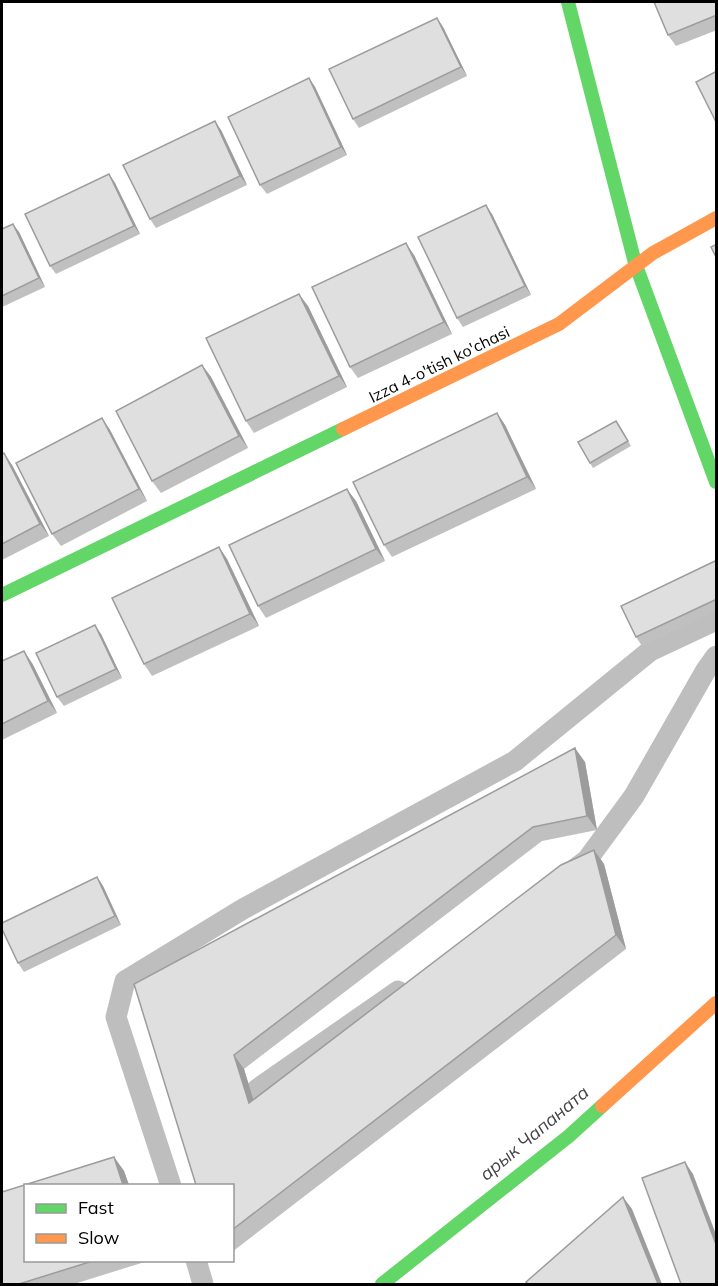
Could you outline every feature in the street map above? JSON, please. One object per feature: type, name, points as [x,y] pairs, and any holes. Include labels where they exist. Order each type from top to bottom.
[{"type":"street","points":[[568,2],[635,263],[717,482]]},
{"type":"street","name":"Izza 4-o'tish ko'chasi","points":[[2,595],[559,324],[635,263],[688,231],[717,218]]},
{"type":"street","points":[[382,1284],[569,1136],[717,1003]]},
{"type":"lane","points":[[171,1184],[116,1017],[126,981],[243,909],[515,762],[650,651],[717,620]]},
{"type":"lane","points":[[558,881],[587,860],[634,796],[706,670],[717,656]]},
{"type":"lane","points":[[256,1090],[412,982]]},
{"type":"lane","points":[[197,1262],[203,1284]]},
{"type":"building","points":[[654,2],[717,2],[717,15],[668,35]]},
{"type":"building","points":[[437,18],[461,67],[353,119],[329,69]]},
{"type":"building","points":[[717,71],[717,124],[696,82]]},
{"type":"building","points":[[309,78],[341,147],[260,185],[228,117]]},
{"type":"building","points":[[215,121],[240,176],[150,219],[123,165]]},
{"type":"building","points":[[109,174],[134,226],[50,266],[25,214]]},
{"type":"building","points":[[486,205],[525,286],[457,318],[418,237]]},
{"type":"building","points":[[13,224],[39,278],[2,296],[2,229]]},
{"type":"building","points":[[406,243],[444,322],[350,367],[312,287]]},
{"type":"building","points":[[717,244],[717,259],[711,247]]},
{"type":"building","points":[[299,294],[339,376],[246,421],[206,338]]},
{"type":"building","points":[[202,365],[239,436],[152,481],[116,411]]},
{"type":"building","points":[[497,413],[527,477],[384,545],[353,482]]},
{"type":"building","points":[[102,418],[139,489],[52,534],[16,463]]},
{"type":"building","points":[[616,421],[628,441],[590,463],[578,442]]},
{"type":"building","points":[[4,453],[40,524],[2,544],[2,454]]},
{"type":"building","points":[[347,489],[376,549],[258,606],[229,545]]},
{"type":"building","points":[[219,547],[250,614],[144,664],[112,598]]},
{"type":"building","points":[[715,561],[717,564],[717,599],[636,637],[621,606]]},
{"type":"building","points":[[95,625],[116,669],[57,697],[36,653]]},
{"type":"building","points":[[24,651],[48,701],[2,724],[2,661]]},
{"type":"building","points":[[575,748],[587,816],[533,827],[234,1055],[249,1103],[561,865],[594,850],[616,935],[234,1228],[234,1184],[196,1184],[134,984]]},
{"type":"building","points":[[97,877],[115,916],[18,963],[2,929],[2,923]]},
{"type":"building","points":[[114,1157],[123,1184],[28,1184]]},
{"type":"building","points":[[685,1162],[717,1247],[717,1284],[681,1284],[642,1178]]},
{"type":"building","points":[[24,1185],[24,1262],[90,1262],[19,1284],[2,1284],[2,1192]]},
{"type":"building","points":[[623,1197],[658,1284],[528,1284],[526,1282]]},
{"type":"traffic: fast","points":[[568,2],[635,263],[716,482]]},
{"type":"traffic: fast","points":[[2,595],[343,429]]},
{"type":"traffic: fast","points":[[382,1284],[569,1136],[602,1106]]},
{"type":"traffic: slow","points":[[343,429],[559,324],[653,253],[716,218]]},
{"type":"traffic: slow","points":[[602,1106],[716,1003]]},
{"type":"water label","name":"арык Чапаната","points":[[534,1133]]}]
